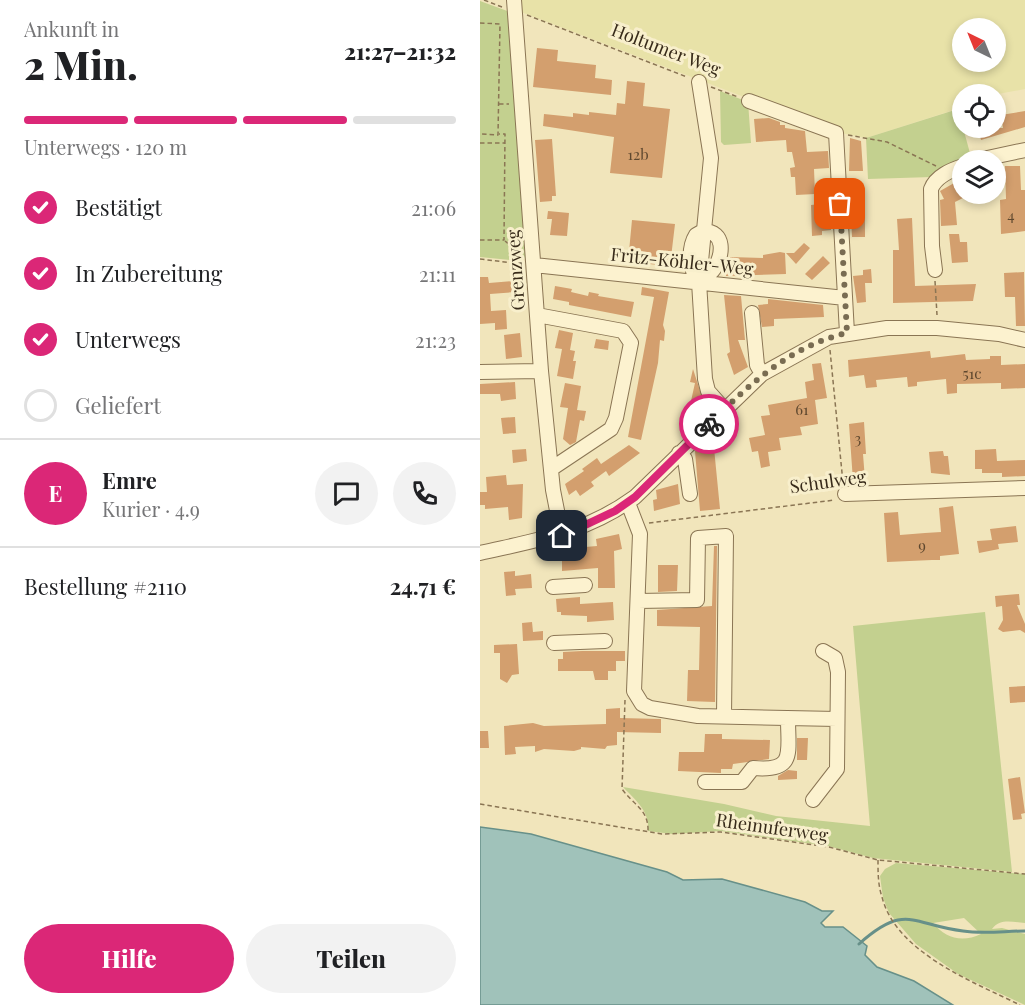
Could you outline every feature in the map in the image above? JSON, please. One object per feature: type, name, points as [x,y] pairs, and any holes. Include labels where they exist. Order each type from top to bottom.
[{"type":"street","name":"Grenzweg","points":[[514,6],[541,371],[551,469],[562,536]]},
{"type":"street","points":[[699,82],[711,158],[704,231]]},
{"type":"street","points":[[749,101],[836,134],[847,333]]},
{"type":"street","points":[[1006,154],[1025,150]]},
{"type":"street","points":[[935,270],[932,246],[931,189],[933,183],[952,172]]},
{"type":"street","points":[[703,282],[713,271],[722,250],[720,240],[715,233],[704,231],[696,235],[691,249],[692,267],[703,282],[705,379],[708,391],[724,410]]},
{"type":"street","name":"Fritz-Köhler-Weg","points":[[534,265],[845,298]]},
{"type":"street","points":[[752,313],[757,365],[762,374]]},
{"type":"street","points":[[537,315],[623,331],[631,343],[616,418],[611,429],[551,469]]},
{"type":"street","points":[[480,553],[562,536],[628,503],[762,374],[829,338],[847,333],[887,328],[937,328],[999,334],[1025,340]]},
{"type":"street","points":[[480,372],[541,371]]},
{"type":"street","points":[[679,453],[685,459],[690,494]]},
{"type":"street","name":"Schulweg","points":[[845,494],[1025,488]]},
{"type":"street","points":[[628,503],[639,529],[634,691],[642,704],[656,710],[698,716],[837,719]]},
{"type":"street","points":[[638,601],[697,600],[698,538],[726,536],[724,716]]},
{"type":"street","points":[[553,587],[585,585]]},
{"type":"street","points":[[554,643],[605,641]]},
{"type":"street","points":[[813,800],[837,769],[838,672],[835,658],[823,651]]},
{"type":"street","points":[[705,782],[742,782],[753,768],[781,767],[788,756],[788,719]]},
{"type":"path","name":"Holtumer Weg","points":[[484,0],[514,6],[749,101]]},
{"type":"path","points":[[480,23],[500,24],[498,135]]},
{"type":"path","points":[[480,134],[505,134],[504,240]]},
{"type":"path","points":[[836,134],[895,145],[938,167],[943,176]]},
{"type":"path","points":[[480,143],[506,143]]},
{"type":"path","points":[[480,240],[504,240],[534,265]]},
{"type":"path","points":[[480,259],[534,265]]},
{"type":"path","points":[[935,270],[937,328]]},
{"type":"path","points":[[829,338],[845,494]]},
{"type":"path","name":"Schulweg","points":[[639,529],[845,499],[845,494]]},
{"type":"path","points":[[622,787],[643,809],[648,820],[648,832]]},
{"type":"path","name":"Rheinuferweg","points":[[480,804],[648,832],[672,835],[721,832],[829,847],[878,860],[1025,874]]},
{"type":"path","points":[[878,860],[882,899],[898,927],[947,968],[1020,1005]]},
{"type":"shaded area","points":[[516,0],[1025,0],[1025,89],[1006,93],[1006,84],[952,84],[952,111],[866,138],[836,132],[521,12]]},
{"type":"green space","points":[[480,1],[513,13],[532,251],[521,261],[480,257]]},
{"type":"green space","points":[[720,91],[748,102],[751,143],[724,145],[721,142]]},
{"type":"green space","points":[[952,111],[952,138],[966,138],[969,150],[952,150],[952,167],[932,177],[868,179],[866,138]]},
{"type":"green space","points":[[985,612],[1012,872],[873,858],[828,846],[721,831],[672,834],[648,831],[644,812],[623,787],[724,804],[776,816],[870,826],[853,626]]},
{"type":"green space","points":[[896,863],[1025,874],[1025,923],[1003,922],[992,929],[1002,928],[1025,934],[1025,1005],[958,974],[916,944],[889,913],[883,898],[880,876],[885,869]],"holes":[[[964,918],[981,934],[967,938],[954,937],[943,932],[933,923]]]},
{"type":"water","points":[[480,827],[531,834],[667,872],[683,880],[722,879],[805,902],[822,911],[833,911],[821,923],[825,927],[843,927],[867,946],[865,955],[877,967],[914,981],[953,1005],[480,1005]]},
{"type":"building","points":[[537,48],[558,50],[557,61],[596,65],[595,78],[612,80],[611,95],[533,87]]},
{"type":"building","points":[[627,81],[645,83],[643,106],[670,109],[662,178],[610,173],[614,137],[543,126],[544,114],[573,117],[573,113],[589,115],[589,112],[616,115],[617,103],[625,104]]},
{"type":"building","points":[[1025,111],[1025,127],[1006,133],[1006,114]]},
{"type":"building","points":[[769,118],[780,122],[780,125],[785,125],[785,128],[805,131],[807,152],[828,151],[829,168],[814,169],[815,194],[796,195],[795,177],[791,177],[790,168],[795,167],[792,152],[787,152],[786,140],[756,142],[754,119]]},
{"type":"building","points":[[850,138],[861,141],[863,171],[849,171]]},
{"type":"building","points":[[552,139],[556,196],[552,196],[552,201],[540,202],[535,140]]},
{"type":"building","points":[[1006,166],[1020,166],[1021,190],[1025,190],[1025,231],[1001,234],[1000,204],[1006,204]]},
{"type":"building","points":[[952,184],[952,204],[955,204],[957,225],[941,226],[940,200],[944,199],[940,191]]},
{"type":"building","points":[[820,204],[820,209],[830,208],[831,230],[822,231],[822,235],[812,236],[811,205]]},
{"type":"building","points":[[548,211],[569,213],[567,236],[550,235],[552,219],[547,219]]},
{"type":"building","points":[[851,215],[865,215],[865,237],[852,237]]},
{"type":"building","points":[[912,218],[915,286],[976,284],[973,301],[893,303],[893,250],[899,250],[897,219]]},
{"type":"building","points":[[632,220],[675,224],[670,266],[628,262]]},
{"type":"building","points":[[949,234],[959,234],[960,242],[967,242],[968,262],[952,263]]},
{"type":"building","points":[[804,243],[810,248],[796,264],[786,253],[794,253]]},
{"type":"building","points":[[785,253],[786,274],[726,276],[726,268],[731,268],[730,257],[763,258],[763,255]]},
{"type":"building","points":[[823,256],[830,263],[812,280],[805,274]]},
{"type":"building","points":[[871,269],[872,283],[865,283],[866,302],[857,303],[853,276],[863,275],[863,270]]},
{"type":"building","points":[[1024,272],[1025,326],[1016,326],[1015,297],[1005,297],[1004,273]]},
{"type":"building","points":[[480,277],[488,277],[489,283],[514,281],[515,292],[490,294],[491,311],[506,310],[507,329],[495,330],[495,323],[480,324]]},
{"type":"building","points":[[555,286],[572,289],[571,292],[588,296],[589,292],[599,294],[598,296],[634,302],[631,317],[569,305],[569,302],[553,299]]},
{"type":"building","points":[[642,287],[669,292],[663,325],[664,341],[660,340],[658,363],[641,440],[628,437],[654,297],[641,295]]},
{"type":"building","points":[[724,295],[741,296],[745,340],[738,340],[748,367],[734,375],[727,354],[730,352]]},
{"type":"building","points":[[768,299],[823,305],[824,317],[774,319],[774,326],[762,327],[758,305],[768,304]]},
{"type":"building","points":[[559,330],[573,333],[570,350],[575,351],[573,361],[576,361],[573,379],[557,376],[562,349],[555,348]]},
{"type":"building","points":[[520,333],[522,357],[506,359],[504,335]]},
{"type":"building","points":[[596,339],[609,341],[608,350],[594,348]]},
{"type":"building","points":[[930,351],[931,358],[965,354],[966,360],[1001,356],[1001,365],[1025,364],[1025,388],[1001,389],[1001,383],[957,384],[957,393],[947,394],[946,379],[917,382],[917,386],[908,387],[907,377],[876,380],[877,387],[866,388],[864,375],[849,377],[848,360]]},
{"type":"building","points":[[821,363],[827,398],[815,400],[818,424],[800,427],[802,435],[779,438],[781,450],[768,452],[770,466],[761,468],[758,451],[752,452],[749,438],[765,435],[761,416],[770,415],[768,405],[807,398],[805,382],[814,380],[812,364]]},
{"type":"building","points":[[693,369],[702,397],[697,421],[687,419],[695,383],[690,382]]},
{"type":"building","points":[[515,382],[516,399],[501,401],[500,394],[480,394],[480,384]]},
{"type":"building","points":[[565,383],[581,386],[577,410],[586,411],[584,421],[580,420],[576,442],[570,445],[563,439],[568,408],[560,407]]},
{"type":"building","points":[[515,417],[516,433],[503,434],[501,418]]},
{"type":"building","points":[[864,422],[865,480],[853,481],[849,424]]},
{"type":"building","points":[[629,445],[640,453],[609,476],[606,471],[591,482],[594,486],[580,496],[576,490],[569,495],[565,484],[584,471],[582,469],[597,458],[601,464]]},
{"type":"building","points":[[709,445],[709,449],[714,448],[720,509],[700,511],[695,451],[700,450],[701,446]]},
{"type":"building","points":[[526,449],[527,461],[513,463],[512,450]]},
{"type":"building","points":[[996,449],[997,461],[1025,460],[1025,476],[1002,477],[1002,473],[982,473],[982,469],[975,469],[975,450]]},
{"type":"building","points":[[943,451],[944,456],[948,456],[950,475],[931,473],[929,452]]},
{"type":"building","points":[[506,475],[507,485],[523,484],[522,518],[509,520],[508,507],[485,509],[485,505],[480,505],[480,492],[487,492],[486,477]]},
{"type":"building","points":[[678,484],[680,504],[654,511],[653,500],[657,499],[656,490]]},
{"type":"building","points":[[953,506],[959,554],[940,556],[940,560],[887,562],[884,513],[898,512],[900,535],[941,532],[939,508]]},
{"type":"building","points":[[1016,526],[1018,542],[998,544],[999,549],[979,553],[977,541],[992,540],[990,529]]},
{"type":"building","points":[[619,534],[622,549],[614,551],[615,588],[598,588],[598,568],[562,571],[562,549],[597,546],[596,539]]},
{"type":"building","points":[[714,546],[717,546],[715,702],[687,701],[688,670],[699,670],[700,627],[657,626],[657,610],[712,606]]},
{"type":"building","points":[[658,565],[678,565],[677,591],[658,592]]},
{"type":"building","points":[[515,571],[515,576],[531,574],[532,588],[515,589],[516,595],[506,596],[504,572]]},
{"type":"building","points":[[1019,594],[1020,605],[1017,605],[1025,624],[1025,633],[1020,630],[1003,632],[998,629],[1003,620],[1002,606],[996,607],[995,596]]},
{"type":"building","points":[[580,597],[580,604],[613,602],[614,620],[587,622],[587,616],[561,615],[561,612],[557,612],[556,599]]},
{"type":"building","points":[[532,622],[533,632],[543,631],[543,640],[523,641],[522,623]]},
{"type":"building","points":[[517,644],[519,674],[512,675],[507,683],[500,679],[500,653],[494,653],[494,645]]},
{"type":"building","points":[[625,651],[625,661],[616,661],[616,671],[608,671],[608,680],[595,680],[593,671],[558,671],[558,659],[563,659],[563,652]]},
{"type":"building","points":[[1025,686],[1025,702],[1010,703],[1009,687]]},
{"type":"building","points":[[620,708],[620,718],[661,719],[661,733],[617,732],[617,745],[607,746],[605,749],[581,747],[574,751],[544,749],[535,752],[535,746],[515,747],[516,754],[505,755],[504,726],[533,723],[544,726],[606,724],[606,709]]},
{"type":"building","points":[[480,731],[488,731],[489,748],[480,748]]},
{"type":"building","points":[[705,734],[722,734],[722,739],[770,740],[769,759],[733,764],[732,769],[721,769],[721,773],[678,771],[679,752],[704,752]]},
{"type":"building","points":[[797,738],[808,738],[807,760],[797,760]]},
{"type":"building","points":[[788,770],[797,771],[797,779],[778,780],[778,776]]},
{"type":"building","points":[[1020,777],[1025,813],[1021,814],[1022,819],[1013,820],[1008,779]]},
{"type":"waterway","points":[[859,944],[888,923],[899,920],[920,921],[971,932],[1025,931]]},
{"type":"way so far","points":[[709,424],[744,389],[787,357],[829,338],[847,333],[840,204]]},
{"type":"route","points":[[562,536],[615,511],[635,497],[709,424]]}]
